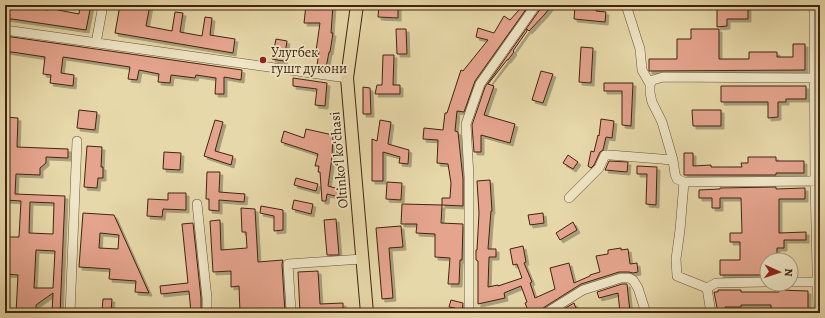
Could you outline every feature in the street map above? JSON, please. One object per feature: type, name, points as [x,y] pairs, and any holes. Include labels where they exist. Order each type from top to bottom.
[{"type":"main road","name":"Oltinkoʻl koʻchasi","points":[[357,5],[347,78],[367,313]]},
{"type":"street","points":[[96,43],[103,5]]},
{"type":"street","points":[[469,313],[469,177],[466,124],[480,84],[536,5]]},
{"type":"street","points":[[626,5],[640,49],[642,70],[650,84],[652,102],[662,122],[677,179],[684,182],[818,181]]},
{"type":"street","points":[[814,5],[817,78],[818,313]]},
{"type":"street","points":[[5,30],[347,78]]},
{"type":"street","points":[[650,84],[653,80],[663,78],[817,78]]},
{"type":"street","points":[[70,313],[77,141]]},
{"type":"street","points":[[569,198],[598,168],[605,155],[672,160]]},
{"type":"street","points":[[684,182],[676,259],[677,276],[706,288],[716,283],[759,282]]},
{"type":"street","points":[[197,204],[207,298],[206,313]]},
{"type":"street","points":[[291,311],[288,264],[362,259]]},
{"type":"street","points":[[546,313],[583,290],[621,278],[629,278],[633,280],[638,288],[646,313]]},
{"type":"street","points":[[799,282],[819,282]]},
{"type":"street","points":[[706,288],[711,313]]},
{"type":"building","points":[[5,5],[32,5],[32,8],[48,10],[49,5],[59,5],[58,10],[79,14],[80,5],[91,5],[86,30],[5,18]]},
{"type":"building","points":[[120,5],[150,5],[146,26],[172,31],[175,12],[183,13],[180,32],[202,36],[205,17],[212,18],[210,35],[235,39],[233,53],[115,33]]},
{"type":"building","points":[[306,5],[333,5],[331,33],[333,33],[326,68],[317,66],[319,51],[316,51],[320,23],[304,23]]},
{"type":"building","points":[[379,5],[398,5],[398,18],[378,17]]},
{"type":"building","points":[[519,5],[529,5],[475,81],[464,112],[457,111],[455,131],[458,132],[463,179],[463,206],[442,205],[442,198],[450,198],[451,183],[448,164],[437,163],[438,140],[423,139],[424,128],[443,130],[445,113],[447,113],[461,70],[463,71],[488,40],[476,37],[478,28],[494,33],[504,16],[510,20],[519,10]]},
{"type":"building","points":[[542,5],[552,5],[529,31],[527,29],[513,51],[514,52],[488,84],[494,86],[484,115],[515,124],[510,143],[481,135],[481,152],[474,152],[472,125],[485,87]]},
{"type":"building","points":[[717,5],[748,5],[748,19],[727,19],[727,26],[717,27]]},
{"type":"building","points":[[575,6],[597,8],[596,11],[606,12],[605,22],[574,19]]},
{"type":"building","points":[[396,29],[406,29],[407,54],[397,54]]},
{"type":"building","points":[[691,29],[719,29],[719,59],[749,59],[749,52],[777,52],[777,57],[793,57],[793,44],[805,44],[805,70],[649,71],[649,59],[677,59],[677,39],[691,39]]},
{"type":"building","points":[[5,36],[242,70],[241,80],[224,77],[224,94],[215,94],[216,78],[196,75],[195,78],[171,75],[170,83],[158,82],[159,74],[139,70],[137,80],[128,79],[130,67],[63,57],[61,73],[74,75],[73,86],[50,83],[51,75],[43,74],[45,57],[5,51]]},
{"type":"building","points":[[276,39],[287,41],[284,61],[272,59]]},
{"type":"building","points":[[581,47],[593,48],[591,83],[579,82]]},
{"type":"building","points":[[383,55],[394,55],[393,85],[400,85],[400,94],[375,94],[377,85],[382,85]]},
{"type":"building","points":[[541,71],[553,74],[543,103],[532,100]]},
{"type":"building","points":[[293,78],[327,83],[325,106],[315,105],[317,89],[293,86]]},
{"type":"building","points":[[604,83],[633,83],[631,126],[622,125],[622,91],[604,91]]},
{"type":"building","points":[[721,86],[806,86],[806,99],[786,99],[786,102],[778,102],[778,117],[768,118],[768,102],[721,102]]},
{"type":"building","points":[[363,87],[370,88],[371,114],[363,114]]},
{"type":"building","points":[[79,110],[97,112],[95,130],[77,128]]},
{"type":"building","points":[[692,110],[721,110],[721,126],[693,126]]},
{"type":"building","points":[[5,117],[18,118],[17,147],[68,149],[68,158],[46,157],[46,163],[40,168],[40,175],[16,174],[15,194],[65,196],[60,313],[52,313],[53,293],[36,305],[36,313],[16,313],[18,275],[5,274],[5,237],[19,237],[21,201],[5,200]],"holes":[[[30,202],[54,203],[53,234],[29,233]],[[36,250],[55,251],[53,288],[34,288]]]},
{"type":"building","points":[[601,119],[614,121],[612,138],[606,137],[603,150],[600,152],[591,168],[588,166],[591,151],[594,152],[598,135],[599,136]]},
{"type":"building","points":[[215,120],[223,122],[215,151],[233,156],[231,165],[204,156]]},
{"type":"building","points":[[380,120],[391,122],[388,144],[409,150],[408,164],[399,163],[400,157],[383,152],[383,181],[372,181],[372,139],[377,141]]},
{"type":"building","points":[[306,129],[333,135],[328,186],[339,189],[339,197],[327,194],[326,201],[322,201],[320,172],[318,172],[319,166],[315,166],[318,154],[281,142],[284,131],[304,138]]},
{"type":"building","points":[[87,146],[102,147],[101,167],[103,167],[103,178],[98,178],[97,188],[84,187]]},
{"type":"building","points":[[164,152],[181,153],[180,170],[163,169]]},
{"type":"building","points":[[684,153],[693,153],[693,166],[711,165],[711,167],[742,167],[741,163],[748,163],[748,157],[776,157],[776,161],[804,161],[804,173],[776,173],[776,175],[684,175]]},
{"type":"building","points":[[568,155],[578,162],[573,169],[563,163]]},
{"type":"building","points":[[609,161],[628,162],[627,172],[605,170]]},
{"type":"building","points":[[637,166],[657,167],[656,205],[646,204],[647,174],[637,174]]},
{"type":"building","points":[[207,172],[220,172],[219,192],[245,194],[244,202],[219,200],[219,211],[209,210],[209,199],[206,199]]},
{"type":"building","points":[[296,178],[318,184],[316,191],[294,185]]},
{"type":"building","points":[[490,180],[492,211],[488,249],[496,249],[496,257],[489,257],[488,287],[498,286],[522,278],[517,264],[513,265],[510,249],[523,246],[526,262],[524,263],[532,282],[530,283],[535,298],[555,289],[550,268],[569,263],[574,283],[600,272],[596,256],[608,254],[608,250],[621,248],[621,250],[628,249],[630,264],[637,263],[638,272],[619,272],[581,284],[543,308],[540,313],[529,313],[525,303],[527,302],[521,286],[504,293],[505,298],[478,304],[478,261],[476,260],[476,250],[479,213],[477,181]]},
{"type":"building","points":[[387,182],[402,183],[401,200],[386,199]]},
{"type":"building","points":[[720,188],[805,188],[805,199],[779,199],[779,233],[806,232],[806,240],[784,240],[784,248],[777,248],[777,252],[759,252],[759,275],[720,275],[720,260],[740,260],[740,242],[730,242],[730,233],[742,233],[741,198],[720,198],[720,208],[712,208],[712,198],[699,198],[699,190]]},
{"type":"building","points":[[168,193],[186,193],[186,210],[163,209],[162,217],[147,216],[148,199],[168,200]]},
{"type":"building","points":[[294,200],[313,204],[311,214],[292,209]]},
{"type":"building","points":[[402,204],[442,205],[441,223],[463,224],[462,260],[460,260],[459,284],[448,284],[450,258],[435,257],[435,234],[416,233],[417,224],[401,224]]},
{"type":"building","points":[[261,206],[283,210],[283,230],[274,231],[274,216],[260,213]]},
{"type":"building","points":[[241,208],[255,209],[258,262],[283,260],[285,313],[240,313],[239,286],[231,287],[231,271],[213,272],[210,221],[220,220],[221,250],[247,248],[246,232],[242,232]]},
{"type":"building","points":[[83,213],[114,215],[149,293],[135,292],[136,281],[109,279],[110,269],[79,267]],"holes":[[[100,233],[119,235],[118,249],[99,248]]]},
{"type":"building","points":[[543,213],[544,223],[530,225],[528,215]]},
{"type":"building","points":[[336,219],[339,255],[327,255],[324,220]]},
{"type":"building","points":[[573,222],[577,230],[560,240],[556,233]]},
{"type":"building","points":[[193,223],[201,298],[201,313],[191,313],[189,291],[161,294],[160,286],[188,283],[182,224]]},
{"type":"building","points":[[401,226],[403,247],[389,248],[393,298],[382,299],[376,228]]},
{"type":"building","points":[[318,271],[320,304],[343,303],[343,313],[300,313],[298,272]]},
{"type":"building","points":[[622,284],[627,284],[630,312],[620,313],[618,293],[599,298],[597,292]]},
{"type":"building","points":[[718,290],[741,290],[741,292],[808,291],[808,313],[771,313],[771,305],[741,305],[741,307],[725,307],[727,313],[718,313],[714,292],[718,292]]},
{"type":"building","points":[[103,299],[112,299],[111,311],[102,310]]},
{"type":"building","points":[[451,300],[463,303],[462,313],[454,313],[455,308],[449,307]]},
{"type":"building","points":[[574,303],[578,313],[557,313]]},
{"type":"place","name":"Улугбек гушт дукони","points":[[263,60]]}]
